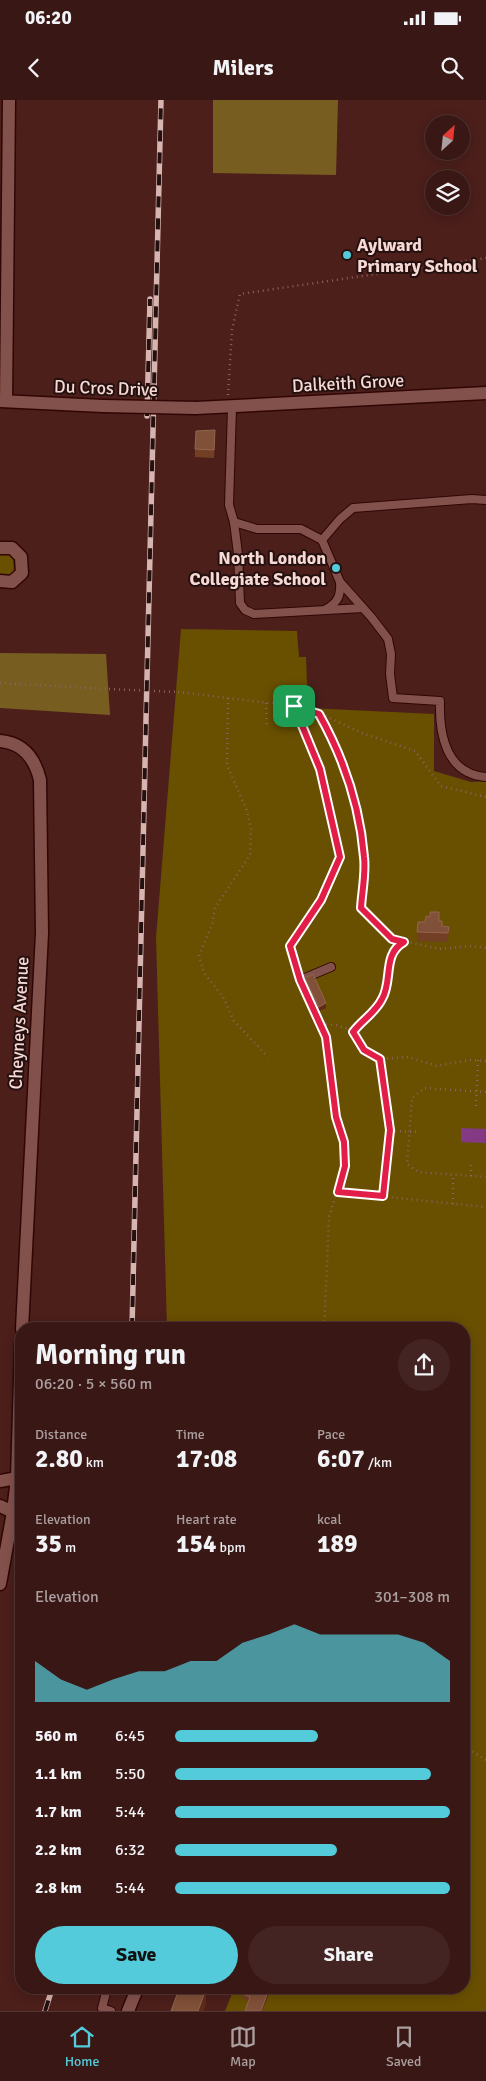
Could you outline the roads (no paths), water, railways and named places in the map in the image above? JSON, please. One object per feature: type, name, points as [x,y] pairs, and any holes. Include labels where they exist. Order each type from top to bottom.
[{"type":"street","points":[[3,401],[9,100]]},
{"type":"street","name":"Dalkeith Grove","points":[[211,407],[230,401],[486,393]]},
{"type":"street","name":"Du Cros Drive","points":[[3,401],[103,406],[211,407]]},
{"type":"street","points":[[0,548],[12,548],[21,557],[22,573],[12,582],[0,581]]},
{"type":"street","name":"Cheyneys Avenue","points":[[0,742],[20,748],[36,762],[40,780],[42,933],[22,1322]]},
{"type":"street","points":[[0,1481],[15,1478]]},
{"type":"street","points":[[0,1584],[15,1495]]},
{"type":"street","points":[[0,1506],[13,1512]]},
{"type":"street","points":[[128,2011],[135,1994]]},
{"type":"lane","points":[[230,401],[229,505],[234,522],[238,554],[238,593],[240,603],[245,610],[254,614],[362,608]]},
{"type":"lane","points":[[322,540],[353,508],[472,499],[486,500]]},
{"type":"lane","points":[[234,522],[257,529],[301,529],[322,540],[340,582],[388,639],[391,654],[390,674],[393,698],[440,701],[442,730],[451,758],[466,772],[486,777]]},
{"type":"lane","points":[[324,610],[335,603],[339,597],[340,582]]},
{"type":"lane","points":[[300,980],[330,967]]},
{"type":"lane","points":[[106,1994],[102,2008],[111,2011]]},
{"type":"railway","points":[[132,1322],[161,100]]},
{"type":"railway","points":[[147,416],[150,299]]},
{"type":"railway","points":[[45,2011],[50,1994]]},
{"type":"place","name":"Aylward Primary School","points":[[347,255]]},
{"type":"place","name":"North London Collegiate School","points":[[336,568]]}]
